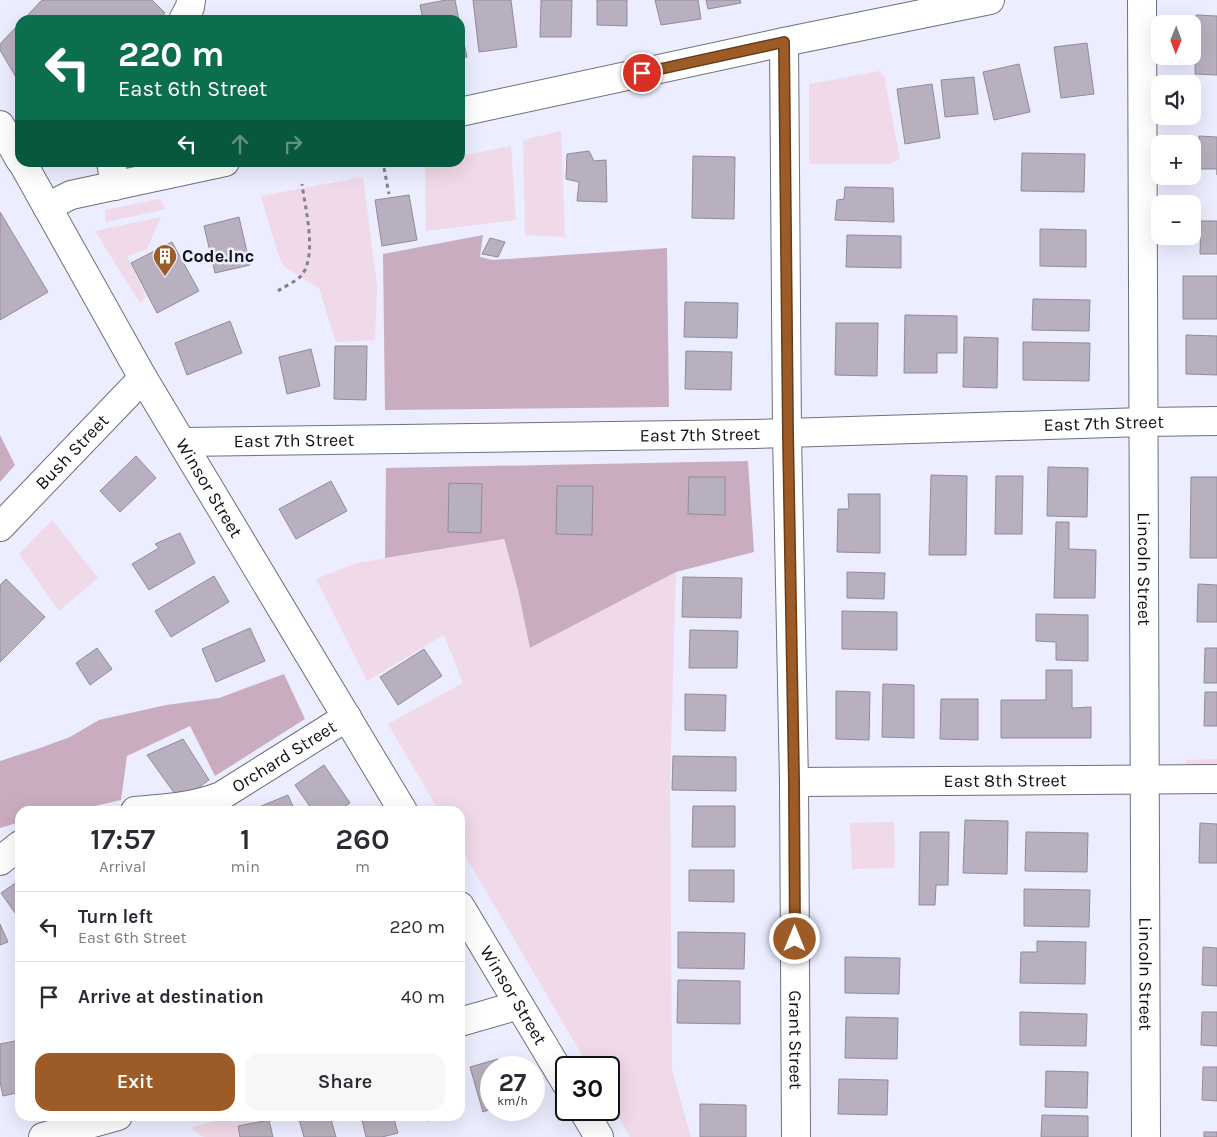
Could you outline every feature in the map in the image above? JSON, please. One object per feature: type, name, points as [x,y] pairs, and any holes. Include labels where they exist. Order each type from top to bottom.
[{"type":"street","points":[[186,15],[191,0]]},
{"type":"street","points":[[465,111],[990,0]]},
{"type":"street","name":"Lincoln Street","points":[[1142,0],[1146,1137]]},
{"type":"street","name":"Grant Street","points":[[784,42],[794,782],[796,1137]]},
{"type":"street","name":"Winsor Street","points":[[0,125],[15,151]]},
{"type":"street","name":"Winsor Street","points":[[24,167],[143,378],[400,806]]},
{"type":"street","points":[[47,206],[72,196],[113,174],[178,167]]},
{"type":"street","name":"Bush Street","points":[[0,527],[143,378]]},
{"type":"street","name":"East 7th Street","points":[[182,442],[788,434],[1217,421]]},
{"type":"street","name":"Orchard Street","points":[[186,806],[204,803],[221,796],[347,717]]},
{"type":"street","name":"East 8th Street","points":[[794,782],[1217,779]]},
{"type":"street","points":[[0,861],[15,849]]},
{"type":"street","name":"Winsor Street","points":[[465,914],[555,1065]]},
{"type":"street","points":[[465,1021],[519,1006]]},
{"type":"street","points":[[43,1137],[100,1121]]},
{"type":"street","points":[[590,1121],[599,1137]]},
{"type":"path","points":[[384,168],[389,194]]},
{"type":"path","points":[[278,291],[301,276],[308,260],[310,244],[302,184]]},
{"type":"shaded area","points":[[880,71],[881,76],[884,75],[900,159],[889,164],[809,164],[809,84]]},
{"type":"shaded area","points":[[561,131],[565,237],[525,235],[523,140]]},
{"type":"shaded area","points":[[511,146],[516,220],[426,231],[425,167],[465,167],[465,155]]},
{"type":"shaded area","points":[[363,177],[377,286],[375,340],[336,342],[319,288],[284,267],[278,254],[261,196]]},
{"type":"shaded area","points":[[160,199],[166,209],[106,222],[105,210]]},
{"type":"shaded area","points":[[161,217],[147,249],[127,256],[146,297],[140,303],[95,231]]},
{"type":"shaded area","points":[[483,235],[480,257],[493,260],[667,248],[669,407],[385,410],[383,254]]},
{"type":"shaded area","points":[[0,435],[15,465],[0,482]]},
{"type":"shaded area","points":[[748,461],[754,552],[676,572],[530,648],[518,590],[504,539],[385,558],[386,468]]},
{"type":"shaded area","points":[[52,520],[98,578],[59,611],[19,554]]},
{"type":"shaded area","points":[[503,539],[518,590],[531,648],[676,572],[670,780],[672,1070],[691,1137],[630,1137],[620,1119],[620,1056],[583,1056],[465,856],[465,806],[436,806],[388,724],[463,683],[444,635],[367,681],[316,579],[357,563]]},
{"type":"shaded area","points":[[284,674],[305,719],[215,776],[190,726],[127,756],[121,800],[95,806],[15,806],[15,824],[0,828],[0,761],[70,737],[99,720],[166,705],[219,698]]},
{"type":"shaded area","points":[[1217,759],[1217,767],[1187,767],[1185,760]]},
{"type":"shaded area","points":[[894,822],[895,868],[852,869],[850,823]]},
{"type":"shaded area","points":[[215,1121],[252,1121],[253,1124],[237,1125],[239,1137],[204,1137],[193,1130],[193,1127]]},
{"type":"building","points":[[42,0],[152,0],[165,13],[163,15],[28,15]]},
{"type":"building","points":[[455,0],[458,15],[422,15],[420,5]]},
{"type":"building","points":[[473,0],[511,0],[517,47],[479,52]]},
{"type":"building","points":[[541,0],[572,0],[571,37],[540,37]]},
{"type":"building","points":[[597,0],[627,0],[627,26],[597,25]]},
{"type":"building","points":[[655,0],[698,0],[701,19],[661,25]]},
{"type":"building","points":[[706,0],[740,0],[741,3],[708,9]]},
{"type":"building","points":[[1201,15],[1217,16],[1217,75],[1195,74],[1195,65],[1201,65]]},
{"type":"building","points":[[15,28],[15,76],[0,50],[0,44]]},
{"type":"building","points":[[1087,43],[1094,94],[1061,98],[1054,47]]},
{"type":"building","points":[[1019,64],[1030,112],[994,120],[983,72]]},
{"type":"building","points":[[974,77],[978,114],[945,117],[941,80]]},
{"type":"building","points":[[932,84],[940,138],[905,144],[897,89]]},
{"type":"building","points":[[1201,136],[1217,137],[1217,169],[1201,169]]},
{"type":"building","points":[[589,151],[594,161],[606,160],[607,202],[577,201],[579,182],[566,179],[567,154]]},
{"type":"building","points":[[1022,153],[1085,154],[1084,192],[1021,191]]},
{"type":"building","points":[[693,156],[735,157],[734,219],[692,218]]},
{"type":"building","points":[[845,187],[893,188],[894,222],[835,220],[837,200],[844,199]]},
{"type":"building","points":[[409,195],[417,240],[382,246],[375,200]]},
{"type":"building","points":[[0,212],[48,292],[0,320]]},
{"type":"building","points":[[239,217],[250,265],[215,273],[204,226]]},
{"type":"building","points":[[1201,221],[1217,221],[1217,254],[1200,254]]},
{"type":"building","points":[[1040,229],[1086,230],[1086,267],[1040,266]]},
{"type":"building","points":[[847,235],[901,236],[901,268],[846,267]]},
{"type":"building","points":[[490,238],[505,242],[498,257],[482,254]]},
{"type":"building","name":"Code.Inc","points":[[172,242],[199,291],[157,313],[131,263]]},
{"type":"building","points":[[1183,276],[1217,276],[1217,319],[1183,319]]},
{"type":"building","points":[[1033,299],[1090,300],[1089,331],[1032,330]]},
{"type":"building","points":[[685,302],[738,303],[737,338],[684,337]]},
{"type":"building","points":[[905,315],[957,316],[957,353],[937,353],[937,373],[904,373]]},
{"type":"building","points":[[230,321],[242,353],[187,375],[175,343]]},
{"type":"building","points":[[836,323],[878,323],[877,376],[835,375]]},
{"type":"building","points":[[1186,335],[1217,336],[1217,375],[1186,374]]},
{"type":"building","points":[[964,337],[998,338],[997,388],[963,387]]},
{"type":"building","points":[[1023,342],[1090,343],[1089,381],[1023,380]]},
{"type":"building","points":[[335,346],[367,346],[366,400],[334,399]]},
{"type":"building","points":[[311,349],[320,386],[287,394],[279,357]]},
{"type":"building","points":[[686,351],[732,352],[731,390],[685,389]]},
{"type":"building","points":[[136,456],[156,478],[120,512],[100,491]]},
{"type":"building","points":[[1048,467],[1088,468],[1087,517],[1047,516]]},
{"type":"building","points":[[931,475],[967,476],[966,555],[929,555]]},
{"type":"building","points":[[996,476],[1023,476],[1022,534],[995,534]]},
{"type":"building","points":[[689,477],[725,477],[725,515],[688,514]]},
{"type":"building","points":[[1191,477],[1217,477],[1217,558],[1190,558]]},
{"type":"building","points":[[331,481],[347,511],[296,539],[279,509]]},
{"type":"building","points":[[449,483],[482,484],[481,533],[448,532]]},
{"type":"building","points":[[557,486],[593,486],[592,535],[556,534]]},
{"type":"building","points":[[848,494],[880,494],[880,553],[837,552],[838,509],[849,509]]},
{"type":"building","points":[[1056,522],[1069,522],[1069,549],[1096,550],[1095,598],[1054,598]]},
{"type":"building","points":[[180,533],[195,563],[149,590],[132,564],[159,548],[155,544]]},
{"type":"building","points":[[847,572],[885,573],[884,599],[847,598]]},
{"type":"building","points":[[214,576],[229,602],[171,637],[155,611]]},
{"type":"building","points":[[683,577],[742,578],[741,618],[682,617]]},
{"type":"building","points":[[6,579],[45,617],[0,662],[0,585]]},
{"type":"building","points":[[1198,584],[1217,585],[1217,622],[1197,622]]},
{"type":"building","points":[[842,611],[897,612],[897,650],[842,649]]},
{"type":"building","points":[[1036,614],[1088,615],[1088,661],[1056,660],[1056,642],[1036,641]]},
{"type":"building","points":[[250,628],[265,661],[216,682],[202,649]]},
{"type":"building","points":[[690,630],[738,631],[737,668],[689,668]]},
{"type":"building","points":[[97,648],[112,669],[90,685],[76,663]]},
{"type":"building","points":[[1205,648],[1217,648],[1217,683],[1204,683]]},
{"type":"building","points":[[424,649],[442,676],[398,705],[380,677]]},
{"type":"building","points":[[1046,670],[1072,670],[1072,708],[1091,707],[1091,738],[1001,738],[1001,700],[1046,700]]},
{"type":"building","points":[[883,684],[914,685],[914,738],[882,737]]},
{"type":"building","points":[[836,691],[870,692],[869,740],[836,739]]},
{"type":"building","points":[[1205,692],[1217,692],[1217,726],[1204,726]]},
{"type":"building","points":[[685,694],[726,695],[725,731],[685,730]]},
{"type":"building","points":[[941,699],[978,699],[978,740],[940,739]]},
{"type":"building","points":[[183,739],[209,780],[180,801],[147,755]]},
{"type":"building","points":[[673,756],[736,757],[736,791],[672,790]]},
{"type":"building","points":[[324,765],[350,803],[346,806],[310,806],[295,785]]},
{"type":"building","points":[[288,795],[293,806],[261,806]]},
{"type":"building","points":[[693,806],[735,806],[735,847],[692,847]]},
{"type":"building","points":[[965,820],[1008,821],[1007,874],[963,873]]},
{"type":"building","points":[[1200,823],[1217,824],[1217,863],[1199,863]]},
{"type":"building","points":[[920,832],[949,832],[948,885],[936,885],[935,905],[919,905]]},
{"type":"building","points":[[1026,832],[1088,833],[1087,872],[1025,871]]},
{"type":"building","points":[[689,870],[734,870],[734,902],[689,901]]},
{"type":"building","points":[[15,883],[15,913],[1,893]]},
{"type":"building","points":[[1024,889],[1090,890],[1089,927],[1024,926]]},
{"type":"building","points":[[0,924],[8,942],[0,945]]},
{"type":"building","points":[[678,932],[745,933],[744,969],[678,968]]},
{"type":"building","points":[[1037,941],[1086,942],[1085,984],[1020,983],[1021,952],[1037,952]]},
{"type":"building","points":[[1203,947],[1217,948],[1217,986],[1202,985]]},
{"type":"building","points":[[845,957],[900,958],[899,994],[845,993]]},
{"type":"building","points":[[678,980],[740,981],[740,1024],[677,1023]]},
{"type":"building","points":[[1020,1012],[1087,1014],[1086,1046],[1020,1045]]},
{"type":"building","points":[[1202,1012],[1217,1012],[1217,1046],[1201,1045]]},
{"type":"building","points":[[846,1017],[898,1018],[897,1059],[845,1058]]},
{"type":"building","points":[[15,1041],[15,1093],[3,1096],[0,1082],[0,1044]]},
{"type":"building","points":[[480,1064],[480,1102],[470,1067]]},
{"type":"building","points":[[1203,1067],[1217,1067],[1217,1101],[1202,1100]]},
{"type":"building","points":[[1046,1071],[1088,1072],[1087,1108],[1045,1107]]},
{"type":"building","points":[[839,1079],[888,1080],[887,1115],[838,1114]]},
{"type":"building","points":[[700,1104],[746,1105],[746,1137],[700,1137]]},
{"type":"building","points":[[1042,1115],[1088,1116],[1088,1137],[1041,1137]]},
{"type":"building","points":[[269,1121],[273,1137],[240,1137],[238,1126]]},
{"type":"building","points":[[299,1121],[331,1121],[336,1137],[304,1137]]},
{"type":"building","points":[[362,1121],[394,1121],[398,1133],[382,1137],[366,1137]]},
{"type":"building","points":[[1204,1132],[1217,1132],[1217,1137],[1204,1137]]},
{"type":"place","name":"Code.Inc","points":[[165,277]]},
{"type":"route","points":[[642,73],[784,42],[795,939]]}]
